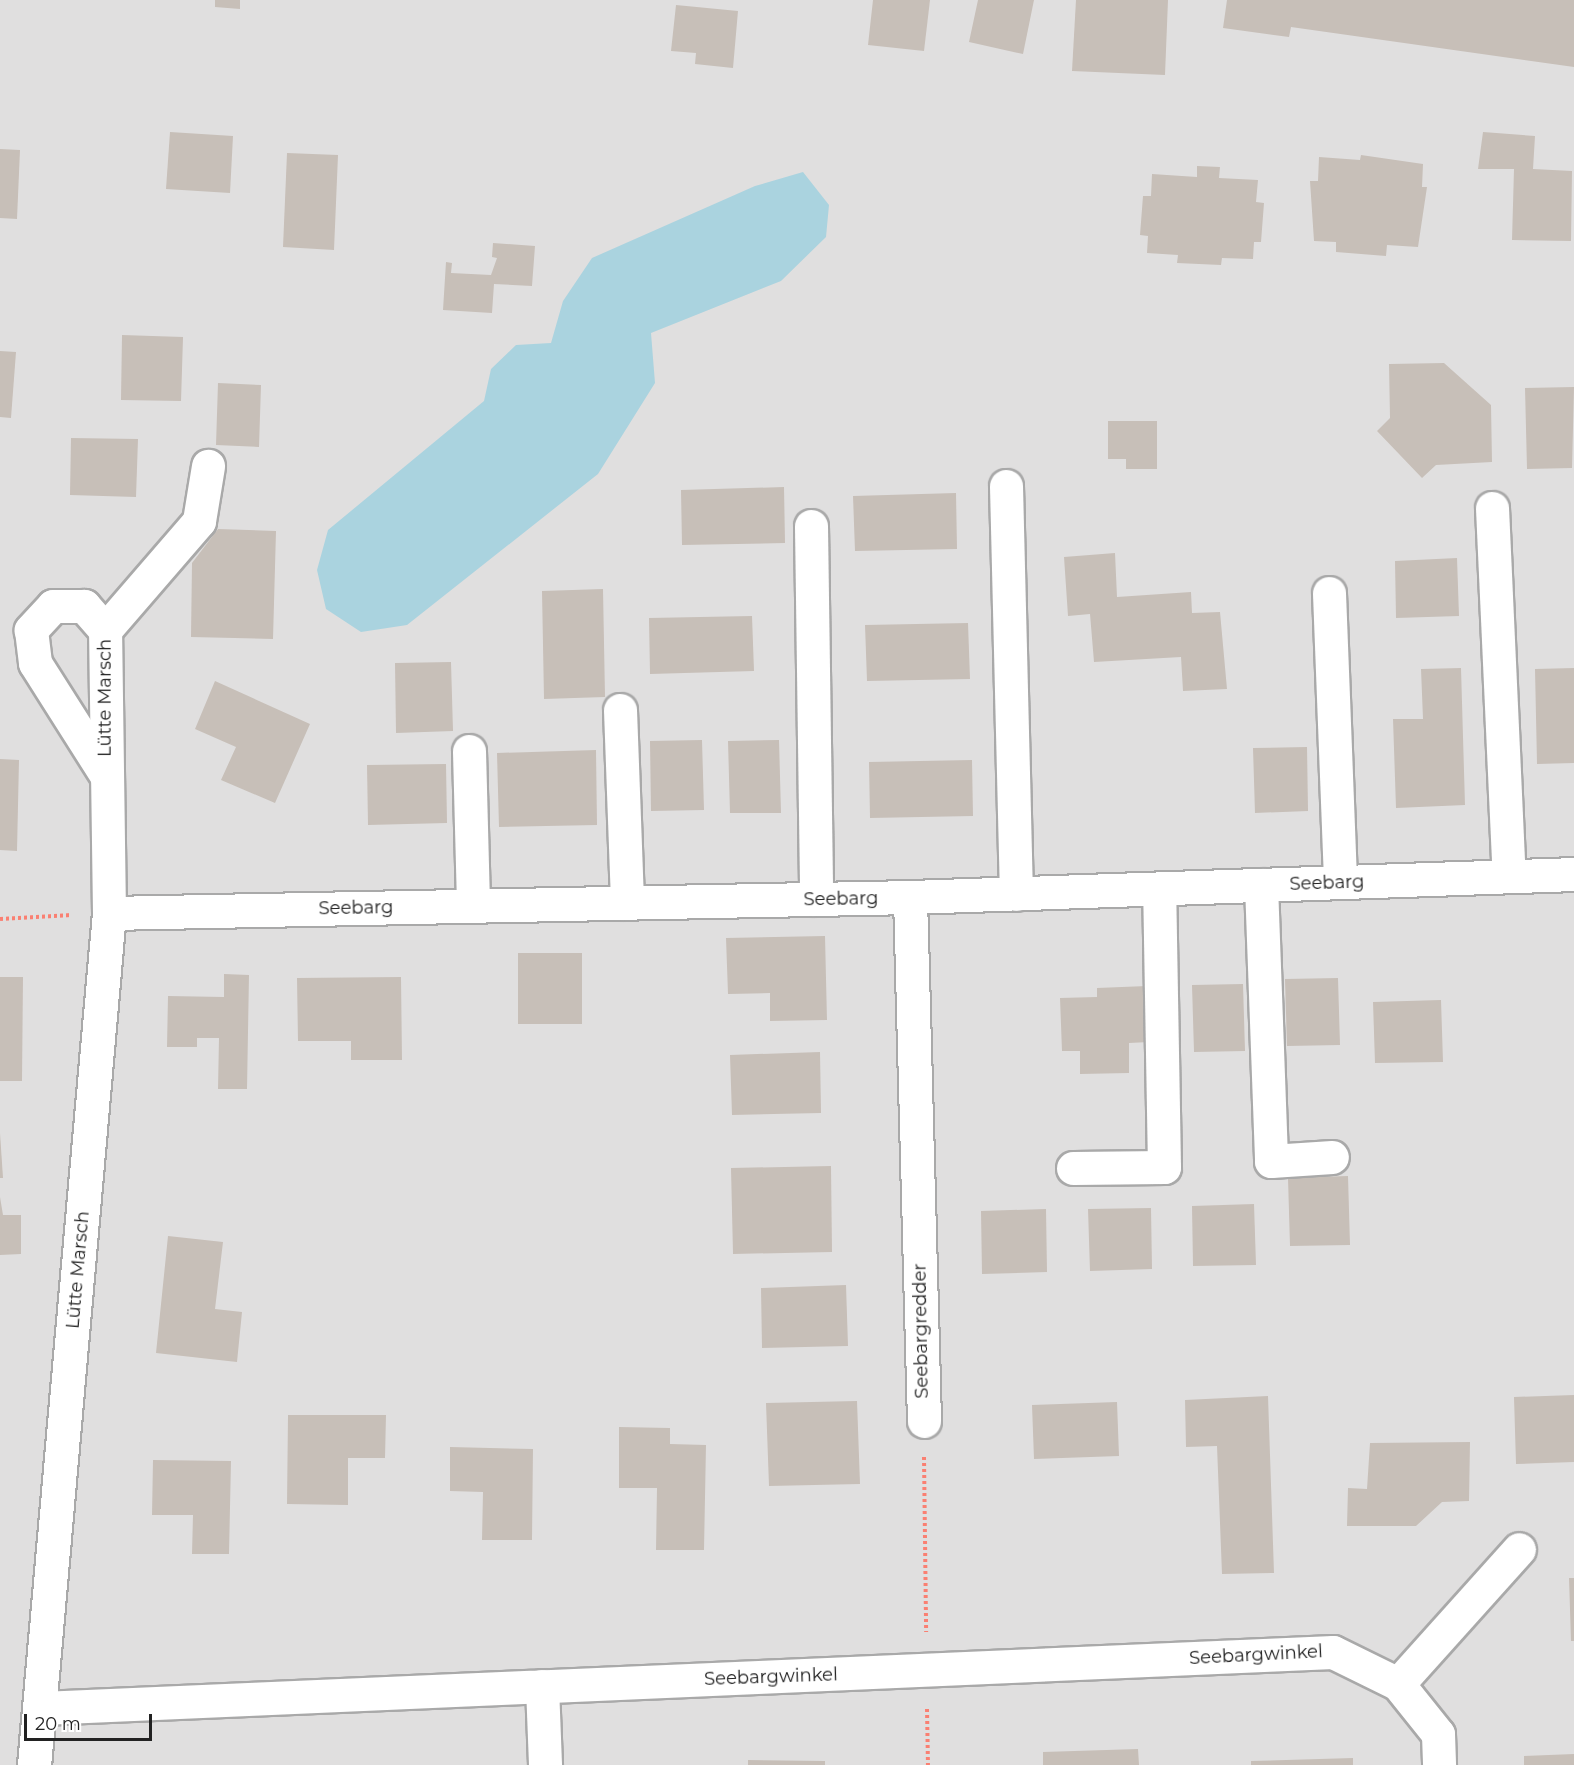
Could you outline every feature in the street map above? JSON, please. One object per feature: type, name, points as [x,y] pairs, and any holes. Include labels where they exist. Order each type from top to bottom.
[{"type":"street","points":[[105,630],[199,521],[208,466]]},
{"type":"street","points":[[1006,486],[1016,894]]},
{"type":"street","points":[[1492,508],[1509,876]]},
{"type":"street","points":[[810,526],[816,899]]},
{"type":"street","points":[[1329,593],[1340,882]]},
{"type":"street","name":"Lütte Marsch","points":[[34,1765],[41,1708],[109,913],[105,630],[84,606],[53,606],[31,630],[35,663],[106,775]]},
{"type":"street","points":[[620,710],[627,903]]},
{"type":"street","points":[[469,751],[473,906]]},
{"type":"street","name":"Seebarg","points":[[109,913],[910,897],[1574,874]]},
{"type":"street","points":[[1261,885],[1271,1161],[1332,1157]]},
{"type":"street","points":[[1073,1168],[1164,1167],[1159,889]]},
{"type":"street","name":"Seebargredder","points":[[910,897],[924,1421]]},
{"type":"street","points":[[1398,1684],[1519,1549]]},
{"type":"street","name":"Seebargwinkel","points":[[41,1708],[1333,1652],[1398,1684],[1438,1734],[1439,1765]]},
{"type":"street","points":[[542,1686],[545,1765]]},
{"type":"path","points":[[0,919],[109,913]]},
{"type":"path","name":"Seebargredder","points":[[924,1421],[928,1765]]},
{"type":"shaded area","points":[[0,0],[1574,0],[1574,1765],[0,1765]]},
{"type":"water","points":[[803,172],[829,205],[826,237],[781,281],[651,333],[655,383],[598,474],[407,625],[361,632],[326,609],[317,570],[328,530],[484,401],[491,369],[516,345],[551,343],[563,301],[592,258],[755,186]]},
{"type":"building","points":[[215,0],[240,0],[240,9],[215,7]]},
{"type":"building","points":[[873,0],[930,0],[924,51],[868,45]]},
{"type":"building","points":[[978,0],[1034,0],[1023,54],[969,42]]},
{"type":"building","points":[[1076,0],[1168,0],[1165,75],[1072,71]]},
{"type":"building","points":[[1227,0],[1574,0],[1574,67],[1291,27],[1289,37],[1223,28]]},
{"type":"building","points":[[676,5],[738,11],[733,68],[695,64],[696,53],[671,51]]},
{"type":"building","points":[[170,132],[233,136],[230,193],[166,189]]},
{"type":"building","points":[[1483,132],[1535,136],[1533,169],[1572,171],[1571,241],[1512,240],[1514,169],[1478,169]]},
{"type":"building","points":[[0,149],[20,150],[17,219],[0,218]]},
{"type":"building","points":[[287,153],[338,155],[334,250],[283,247]]},
{"type":"building","points":[[1361,155],[1423,164],[1422,187],[1427,187],[1418,247],[1387,245],[1386,256],[1336,252],[1336,242],[1314,241],[1310,181],[1318,181],[1319,157],[1360,160]]},
{"type":"building","points":[[1197,166],[1220,167],[1219,178],[1258,180],[1256,202],[1264,203],[1261,242],[1254,242],[1253,259],[1222,258],[1221,265],[1177,263],[1178,255],[1147,253],[1148,236],[1140,235],[1143,196],[1151,196],[1152,174],[1197,177]]},
{"type":"building","points":[[493,243],[535,246],[532,286],[494,284],[492,313],[443,310],[446,262],[452,263],[451,273],[491,275],[497,258],[492,257]]},
{"type":"building","points":[[122,335],[183,337],[181,401],[121,400]]},
{"type":"building","points":[[0,351],[16,352],[11,418],[0,417]]},
{"type":"building","points":[[1444,363],[1491,405],[1492,462],[1436,465],[1422,478],[1377,431],[1390,418],[1389,364]]},
{"type":"building","points":[[218,383],[261,385],[259,447],[216,445]]},
{"type":"building","points":[[1574,387],[1572,468],[1527,469],[1525,388]]},
{"type":"building","points":[[1108,421],[1157,421],[1157,469],[1126,469],[1126,459],[1108,459]]},
{"type":"building","points":[[71,438],[138,439],[136,497],[70,495]]},
{"type":"building","points":[[784,487],[785,543],[682,545],[681,490]]},
{"type":"building","points":[[956,493],[957,549],[855,551],[853,496]]},
{"type":"building","points":[[218,529],[276,531],[273,639],[191,637],[192,563]]},
{"type":"building","points":[[1115,553],[1117,597],[1191,592],[1192,613],[1220,612],[1227,689],[1183,691],[1181,657],[1094,662],[1090,614],[1068,616],[1064,557]]},
{"type":"building","points":[[1457,558],[1459,616],[1396,618],[1395,561]]},
{"type":"building","points":[[603,589],[605,697],[544,699],[542,591]]},
{"type":"building","points":[[752,616],[754,671],[650,674],[649,618]]},
{"type":"building","points":[[968,623],[970,679],[867,681],[865,625]]},
{"type":"building","points":[[451,662],[453,731],[396,733],[395,663]]},
{"type":"building","points":[[1461,668],[1465,805],[1396,808],[1393,719],[1423,719],[1421,669]]},
{"type":"building","points":[[1574,668],[1574,763],[1537,764],[1535,669]]},
{"type":"building","points":[[215,681],[310,724],[275,803],[221,780],[236,747],[195,729]]},
{"type":"building","points":[[702,740],[704,810],[651,811],[650,741]]},
{"type":"building","points":[[779,740],[781,813],[730,813],[728,741]]},
{"type":"building","points":[[1307,747],[1308,811],[1255,813],[1253,748]]},
{"type":"building","points":[[596,750],[597,825],[499,827],[497,753]]},
{"type":"building","points":[[0,759],[19,760],[17,851],[0,850]]},
{"type":"building","points":[[972,760],[973,816],[870,818],[869,762]]},
{"type":"building","points":[[446,764],[447,823],[368,825],[367,765]]},
{"type":"building","points":[[825,936],[827,1020],[770,1021],[770,993],[728,994],[726,938]]},
{"type":"building","points":[[518,953],[582,953],[582,1024],[518,1024]]},
{"type":"building","points":[[224,974],[249,975],[247,1089],[218,1089],[219,1038],[197,1038],[197,1047],[167,1047],[168,996],[224,997]]},
{"type":"building","points":[[0,977],[23,977],[22,1081],[0,1081]]},
{"type":"building","points":[[401,977],[402,1060],[351,1060],[351,1041],[298,1041],[297,978]]},
{"type":"building","points":[[1338,978],[1340,1045],[1287,1046],[1285,979]]},
{"type":"building","points":[[1243,984],[1245,1051],[1194,1052],[1192,985]]},
{"type":"building","points":[[1147,986],[1149,1042],[1129,1043],[1129,1073],[1080,1074],[1080,1051],[1062,1051],[1060,998],[1097,997],[1097,988]]},
{"type":"building","points":[[1441,1000],[1443,1062],[1375,1063],[1373,1002]]},
{"type":"building","points":[[820,1052],[821,1113],[732,1115],[730,1055]]},
{"type":"building","points":[[0,1133],[3,1178],[0,1178]]},
{"type":"building","points":[[831,1166],[832,1252],[733,1254],[731,1168]]},
{"type":"building","points":[[1348,1176],[1350,1245],[1290,1246],[1288,1178]]},
{"type":"building","points":[[0,1197],[3,1215],[21,1215],[21,1254],[0,1255]]},
{"type":"building","points":[[1254,1204],[1256,1265],[1193,1266],[1192,1206]]},
{"type":"building","points":[[1151,1208],[1152,1269],[1090,1271],[1088,1209]]},
{"type":"building","points":[[1046,1209],[1047,1272],[982,1274],[981,1211]]},
{"type":"building","points":[[168,1236],[223,1242],[215,1309],[242,1312],[237,1362],[156,1353]]},
{"type":"building","points":[[846,1285],[848,1346],[762,1348],[761,1288]]},
{"type":"building","points":[[1574,1395],[1574,1462],[1516,1464],[1514,1397]]},
{"type":"building","points":[[1268,1396],[1274,1573],[1222,1574],[1217,1446],[1186,1447],[1185,1400]]},
{"type":"building","points":[[857,1401],[860,1484],[769,1486],[766,1403]]},
{"type":"building","points":[[1117,1402],[1119,1456],[1034,1459],[1032,1405]]},
{"type":"building","points":[[288,1415],[386,1415],[385,1458],[348,1458],[348,1505],[287,1504]]},
{"type":"building","points":[[619,1427],[670,1428],[670,1444],[706,1445],[704,1550],[656,1550],[657,1488],[619,1488]]},
{"type":"building","points":[[1470,1442],[1469,1501],[1442,1502],[1416,1526],[1347,1526],[1348,1488],[1367,1489],[1370,1443]]},
{"type":"building","points":[[450,1447],[533,1449],[532,1540],[482,1540],[483,1492],[450,1491]]},
{"type":"building","points":[[153,1460],[231,1461],[229,1554],[192,1554],[193,1515],[152,1515]]},
{"type":"building","points":[[1569,1578],[1574,1578],[1574,1641],[1571,1641]]},
{"type":"building","points":[[1138,1749],[1139,1765],[1043,1765],[1043,1752]]},
{"type":"building","points":[[1574,1754],[1574,1765],[1524,1765],[1524,1756]]},
{"type":"building","points":[[1353,1758],[1353,1765],[1251,1765],[1251,1761]]},
{"type":"building","points":[[748,1760],[825,1761],[825,1765],[748,1765]]}]
